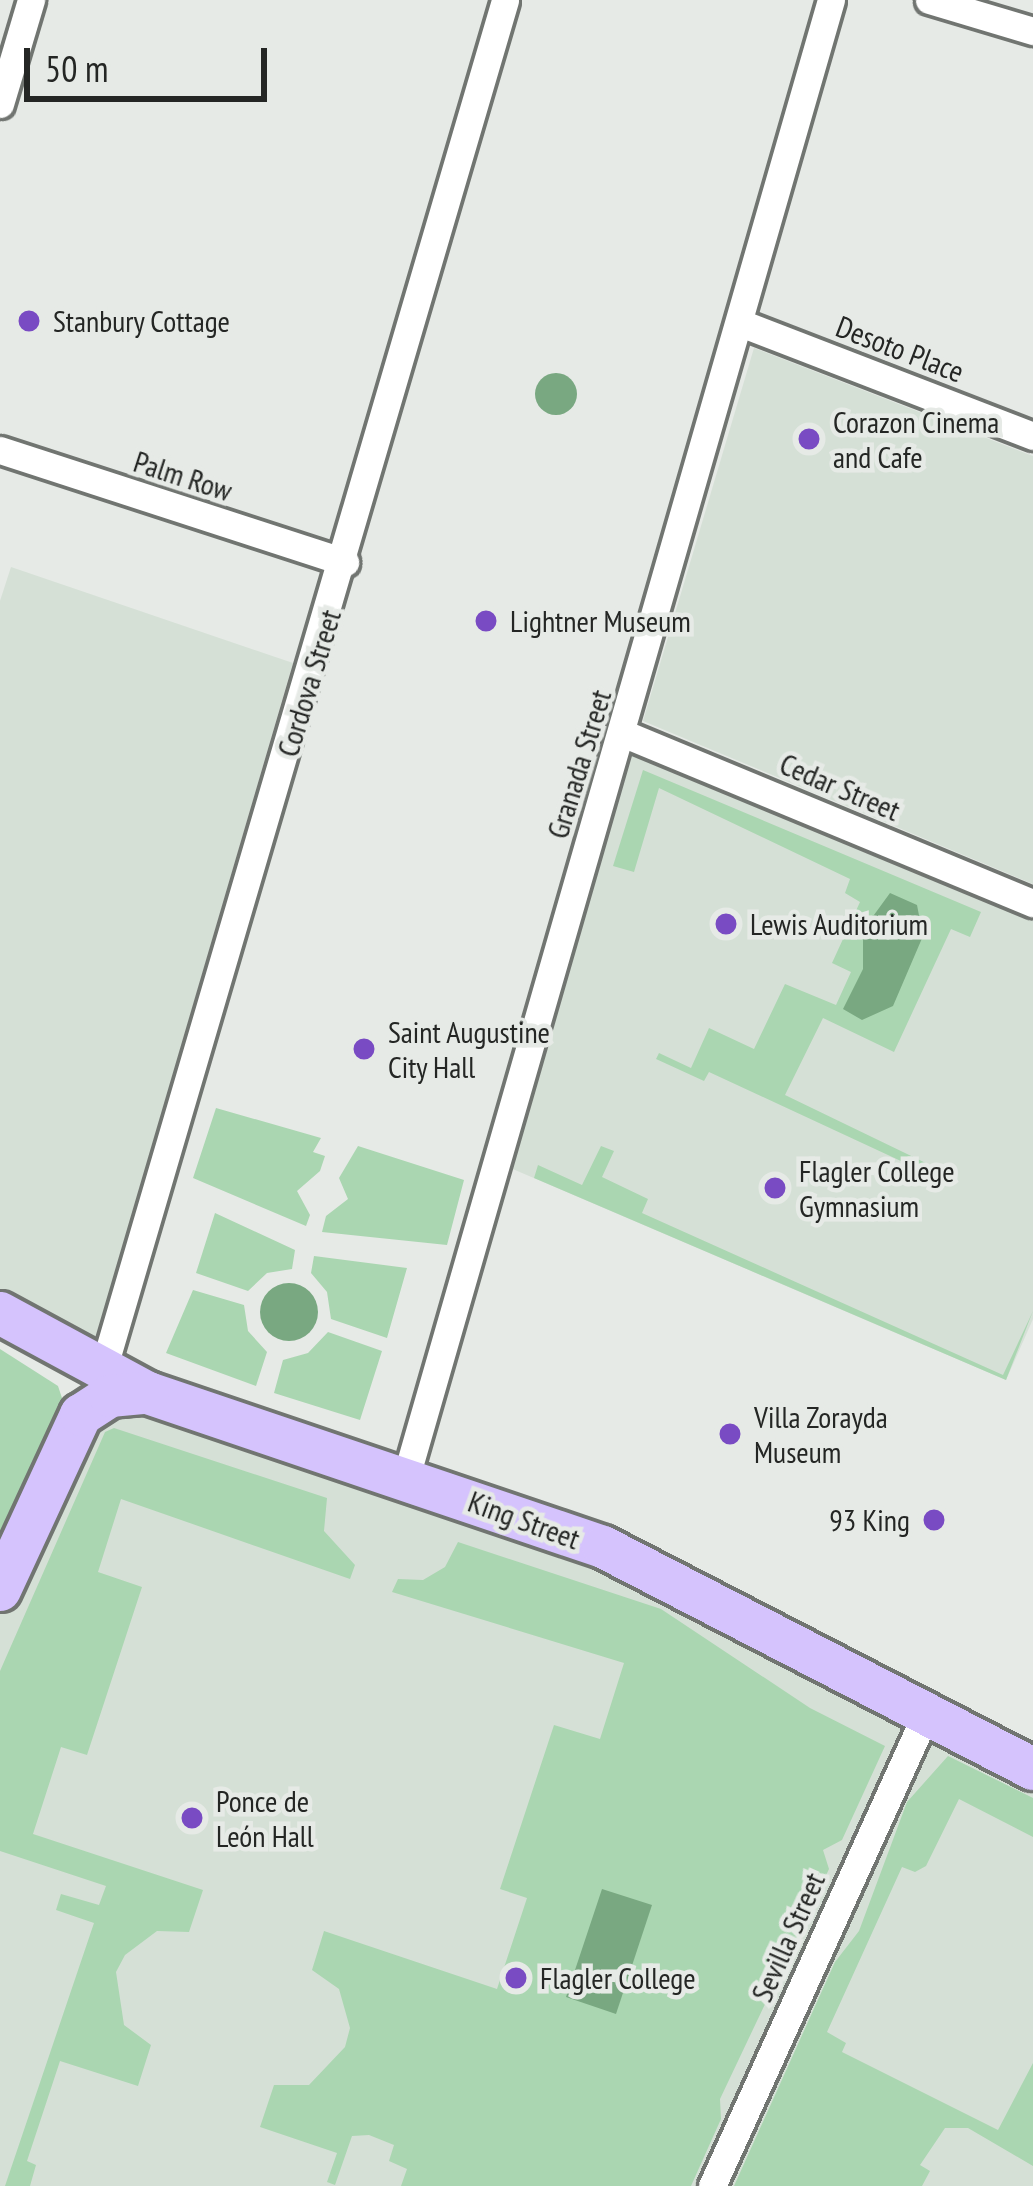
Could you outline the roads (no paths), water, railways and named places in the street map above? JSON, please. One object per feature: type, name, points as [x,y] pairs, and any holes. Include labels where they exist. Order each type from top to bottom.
[{"type":"main road","name":"King Street","points":[[0,1313],[37,1337],[106,1363],[148,1393],[406,1477],[658,1572],[1033,1769]]},
{"type":"main road","points":[[37,1337],[74,1384],[81,1415]]},
{"type":"main road","points":[[0,1590],[81,1415],[110,1396],[148,1393]]},
{"type":"street","points":[[0,104],[31,0]]},
{"type":"street","name":"Cordova Street","points":[[106,1363],[345,562],[505,0]]},
{"type":"street","name":"Granada Street","points":[[406,1477],[743,324],[831,0]]},
{"type":"street","points":[[929,0],[1033,31]]},
{"type":"street","name":"Desoto Place","points":[[743,324],[1033,436]]},
{"type":"street","name":"Palm Row","points":[[0,450],[345,562]]},
{"type":"street","name":"Cedar Street","points":[[622,733],[1033,903]]},
{"type":"street","name":"Sevilla Street","points":[[712,2186],[925,1716]]},
{"type":"place","name":"Stanbury Cottage","points":[[29,321]]},
{"type":"place","name":"Corazon Cinema and Cafe","points":[[809,439]]},
{"type":"place","name":"Lightner Museum","points":[[486,621]]},
{"type":"place","name":"Lewis Auditorium","points":[[726,924]]},
{"type":"place","name":"Saint Augustine City Hall","points":[[364,1049]]},
{"type":"place","name":"Flagler College Gymnasium","points":[[775,1188]]},
{"type":"place","name":"Villa Zorayda Museum","points":[[730,1434]]},
{"type":"place","name":"93 King","points":[[934,1520]]},
{"type":"place","name":"Ponce de León Hall","points":[[192,1818]]},
{"type":"place","name":"Flagler College","points":[[516,1978]]}]
